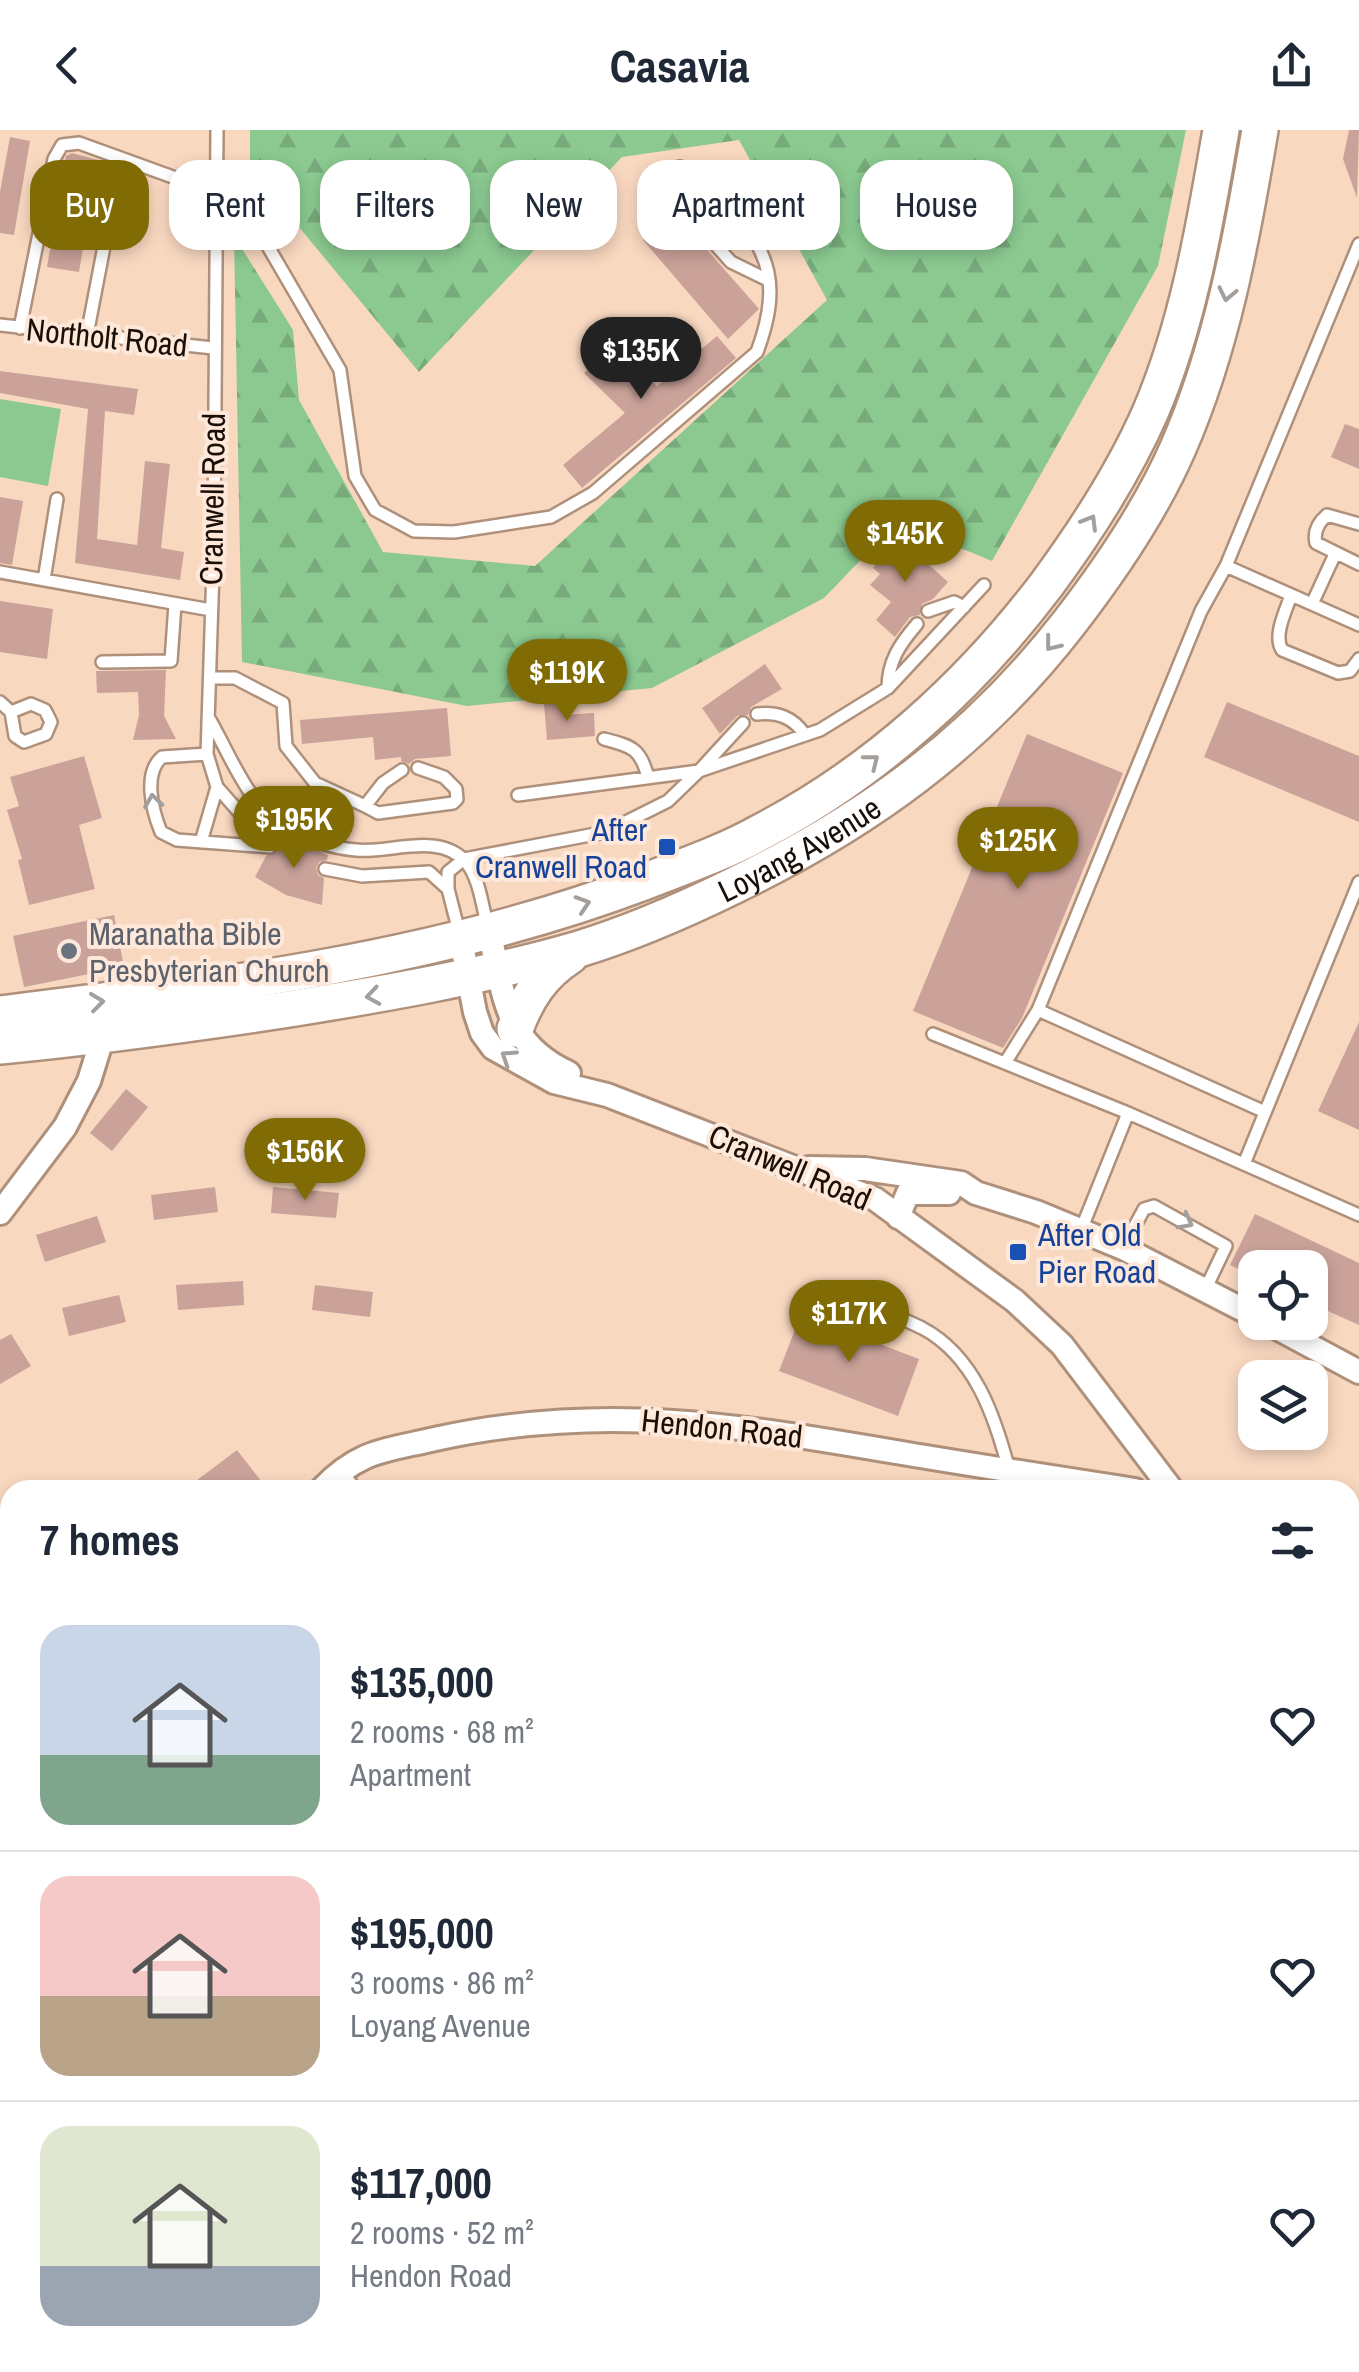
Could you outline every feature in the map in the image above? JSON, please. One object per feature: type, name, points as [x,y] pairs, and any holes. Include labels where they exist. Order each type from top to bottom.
[{"type":"main road","name":"Loyang Avenue","points":[[0,1014],[230,984],[475,936],[602,898],[759,834],[855,774],[936,710],[1011,632],[1076,546],[1124,464],[1150,412],[1185,300],[1221,130]]},
{"type":"main road","name":"Loyang Avenue","points":[[0,1046],[102,1036],[386,994],[584,947],[684,910],[832,835],[921,774],[973,729],[1043,656],[1101,580],[1177,451],[1219,328],[1260,130]]},
{"type":"main road","points":[[516,1029],[536,985],[552,968],[584,947]]},
{"type":"street","name":"Cranwell Road","points":[[475,936],[484,973],[516,1029],[546,1062],[582,1079],[594,1091]]},
{"type":"street","name":"Cranwell Road","points":[[484,973],[482,1032],[493,1048],[554,1082],[594,1091],[875,1199],[1015,1302],[1062,1345],[1164,1480]]},
{"type":"street","points":[[0,1213],[65,1127],[89,1080],[102,1036]]},
{"type":"street","points":[[797,1168],[865,1169],[961,1183],[976,1193],[1123,1248],[1238,1307]]},
{"type":"street","points":[[875,1199],[895,1179],[922,1176]]},
{"type":"street","points":[[898,1216],[908,1193],[976,1193]]},
{"type":"street","points":[[1299,1340],[1359,1372]]},
{"type":"street","name":"Hendon Road","points":[[330,1480],[339,1470],[370,1454],[479,1429],[595,1418],[671,1419],[763,1429],[1068,1480]]},
{"type":"lane","name":"Cranwell Road","points":[[217,130],[217,160]]},
{"type":"lane","points":[[20,328],[57,150],[68,143],[79,143],[169,175]]},
{"type":"lane","points":[[88,335],[120,158]]},
{"type":"lane","points":[[269,250],[340,370],[355,476],[375,510],[414,532],[454,532],[552,517],[593,493],[756,352],[768,323],[768,280],[766,260],[755,235],[704,177],[694,169],[678,167],[670,174],[671,195],[731,262],[768,280]]},
{"type":"lane","points":[[1005,1063],[1038,1010],[1201,611],[1226,566],[1359,244]]},
{"type":"lane","name":"Cranwell Road","points":[[201,842],[270,847],[217,787],[207,754],[217,250]]},
{"type":"lane","name":"Northolt Road","points":[[0,325],[214,348]]},
{"type":"lane","points":[[44,580],[57,498]]},
{"type":"lane","points":[[1359,524],[1327,515],[1316,530],[1316,543],[1359,564]]},
{"type":"lane","points":[[1312,604],[1335,554]]},
{"type":"lane","points":[[1226,566],[1359,625]]},
{"type":"lane","points":[[0,572],[211,610]]},
{"type":"lane","points":[[518,794],[699,771],[820,730],[888,688],[984,586]]},
{"type":"lane","points":[[1291,595],[1278,635],[1282,650],[1338,672],[1350,670],[1359,660]]},
{"type":"lane","points":[[928,611],[954,602],[964,607]]},
{"type":"lane","points":[[102,662],[171,661],[175,604]]},
{"type":"lane","points":[[888,688],[888,669],[901,642],[917,624]]},
{"type":"lane","points":[[211,678],[235,678],[283,703],[286,746],[315,783],[378,813],[453,804],[458,799],[456,789],[444,777],[418,768]]},
{"type":"lane","points":[[0,702],[12,712]]},
{"type":"lane","points":[[756,714],[774,712],[797,723],[806,735]]},
{"type":"lane","points":[[210,720],[244,781],[262,808],[280,825],[307,839],[357,851],[428,845],[464,859]]},
{"type":"lane","points":[[448,889],[448,872],[464,859],[606,832],[668,800],[743,723]]},
{"type":"lane","points":[[604,739],[631,746],[644,763],[648,778]]},
{"type":"lane","points":[[207,754],[162,757],[152,768],[150,780],[161,832],[169,838],[201,842],[217,787]]},
{"type":"lane","points":[[364,806],[383,783],[402,770]]},
{"type":"lane","name":"Cranwell Road","points":[[464,859],[476,882],[475,936]]},
{"type":"lane","points":[[325,868],[362,876],[429,872],[448,889]]},
{"type":"lane","points":[[1244,1164],[1359,882]]},
{"type":"lane","name":"Cranwell Road","points":[[448,889],[475,936]]},
{"type":"lane","points":[[1038,1010],[1266,1112]]},
{"type":"lane","points":[[933,1034],[1128,1113],[1359,1215]]},
{"type":"lane","points":[[1081,1230],[1128,1113]]},
{"type":"lane","points":[[1123,1248],[1144,1209],[1154,1206],[1226,1246],[1205,1290]]},
{"type":"lane","points":[[820,1288],[923,1329],[946,1346],[976,1381],[994,1416],[1009,1471]]},
{"type":"lane","points":[[339,1470],[348,1480]]},
{"type":"green space","points":[[250,130],[1186,130],[1158,266],[992,561],[897,522],[824,598],[652,688],[467,706],[242,662],[234,250],[243,250],[293,330],[299,400],[383,552],[535,566],[827,300],[800,250],[840,250],[840,160],[750,160],[739,140],[622,157],[617,162],[490,160],[490,250],[534,250],[419,372],[300,228],[300,160],[250,160]]},
{"type":"green space","points":[[0,399],[61,409],[48,486],[0,477]]},
{"type":"building","points":[[1349,130],[1359,130],[1357,198],[1343,159]]},
{"type":"building","points":[[10,137],[30,141],[14,235],[0,233],[0,192]]},
{"type":"building","points":[[72,153],[98,160],[65,160]]},
{"type":"building","points":[[50,250],[83,250],[79,272],[47,267]]},
{"type":"building","points":[[652,250],[707,250],[759,309],[728,339]]},
{"type":"building","points":[[717,336],[736,358],[582,488],[563,465],[625,413],[584,373],[613,343],[657,386]]},
{"type":"building","points":[[0,371],[138,389],[134,415],[105,411],[97,539],[137,545],[145,461],[170,464],[161,548],[184,552],[180,580],[75,563],[88,409],[0,393]]},
{"type":"building","points":[[1345,424],[1359,429],[1359,469],[1331,457]]},
{"type":"building","points":[[0,497],[23,501],[12,565],[0,563]]},
{"type":"building","points":[[899,538],[948,582],[933,599],[922,604],[920,615],[910,617],[895,637],[876,620],[891,602],[870,585],[880,574],[873,568]]},
{"type":"building","points":[[0,601],[53,609],[47,659],[0,652]]},
{"type":"building","points":[[765,664],[782,689],[751,707],[748,715],[737,716],[720,734],[702,708]]},
{"type":"building","points":[[166,670],[164,716],[176,739],[133,740],[139,715],[138,692],[97,693],[96,671]]},
{"type":"building","points":[[1227,702],[1359,756],[1359,822],[1204,757]]},
{"type":"building","points":[[562,703],[563,715],[594,713],[595,736],[547,740],[544,704]]},
{"type":"building","points":[[447,708],[451,756],[415,759],[409,764],[401,761],[401,757],[375,760],[373,737],[302,744],[300,720]]},
{"type":"building","points":[[1027,734],[1123,773],[1022,1018],[1003,1048],[913,1011]]},
{"type":"building","points":[[84,756],[102,818],[79,825],[95,889],[29,905],[18,860],[22,859],[7,810],[19,806],[10,777]]},
{"type":"building","points":[[278,834],[328,855],[316,868],[324,878],[322,905],[286,895],[255,877],[266,856],[278,851]]},
{"type":"building","name":"Maranatha Bible Presbyterian Church","points":[[114,915],[124,967],[24,987],[13,936]]},
{"type":"building","points":[[1359,1022],[1359,1130],[1318,1111]]},
{"type":"building","points":[[126,1089],[148,1107],[112,1151],[90,1133]]},
{"type":"building","points":[[215,1187],[218,1212],[154,1220],[151,1195]]},
{"type":"building","points":[[273,1187],[339,1193],[336,1218],[271,1213]]},
{"type":"building","points":[[1255,1214],[1359,1263],[1359,1325],[1328,1311],[1328,1250],[1238,1250],[1238,1269],[1230,1265]]},
{"type":"building","points":[[97,1216],[106,1242],[45,1262],[36,1235]]},
{"type":"building","points":[[243,1281],[244,1305],[178,1310],[176,1285]]},
{"type":"building","points":[[315,1285],[373,1292],[370,1317],[312,1310]]},
{"type":"building","points":[[119,1295],[126,1322],[69,1336],[62,1308]]},
{"type":"building","points":[[801,1314],[919,1359],[898,1416],[779,1371]]},
{"type":"building","points":[[11,1334],[31,1366],[0,1384],[0,1340]]},
{"type":"building","points":[[237,1450],[260,1480],[197,1480]]},
{"type":"place","name":"After Cranwell Road","points":[[667,847]]},
{"type":"place","name":"Maranatha Bible Presbyterian Church","points":[[69,951]]},
{"type":"place","name":"After Old Pier Road","points":[[1018,1252]]}]
